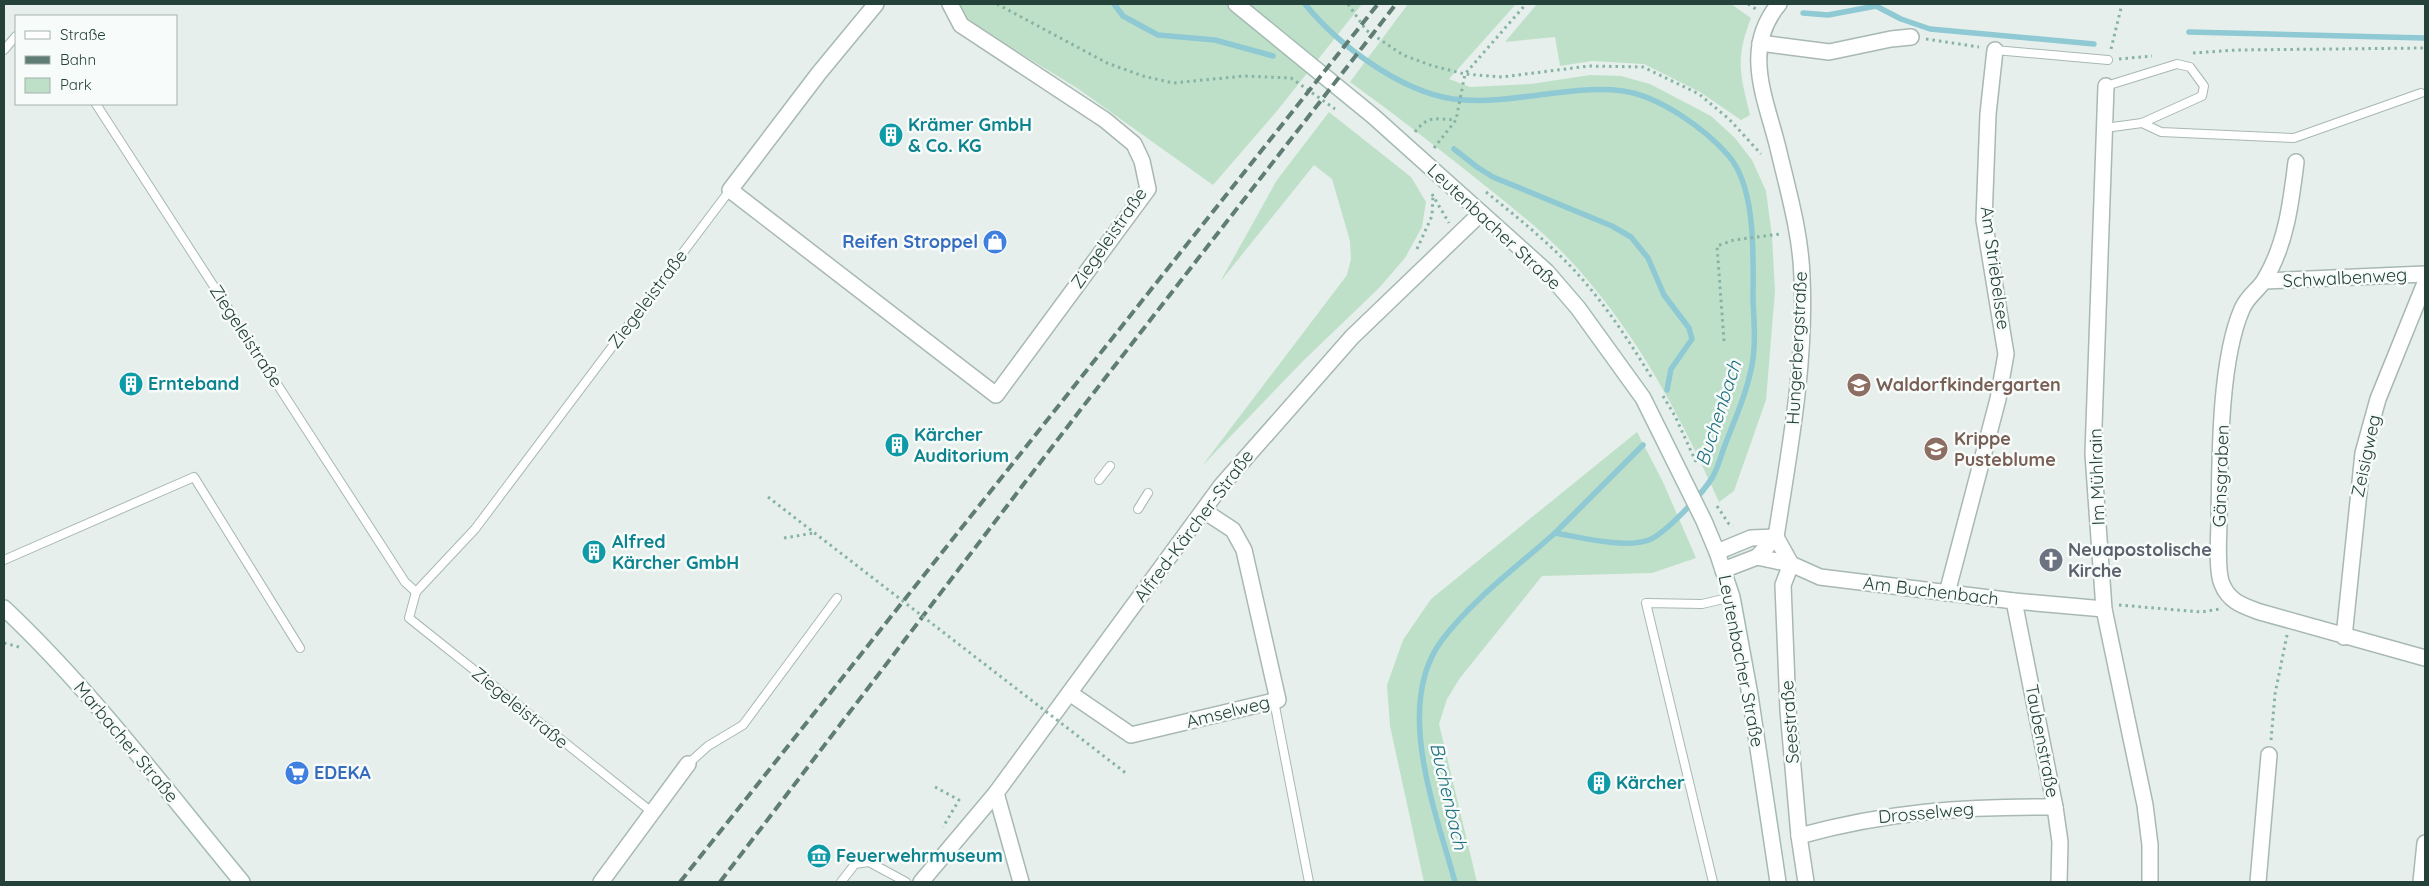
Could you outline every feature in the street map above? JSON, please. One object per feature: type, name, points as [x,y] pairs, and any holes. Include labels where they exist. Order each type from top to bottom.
[{"type":"street","name":"Ziegeleistraße","points":[[876,4],[819,73],[730,190],[996,395],[1148,189],[1142,161],[1134,144],[1105,120],[961,25],[950,4]]},
{"type":"street","name":"Leutenbacher Straße","points":[[1236,4],[1372,116],[1547,272],[1578,308],[1643,398],[1704,521],[1732,597],[1750,695],[1778,882]]},
{"type":"street","name":"Hungerbergstraße","points":[[1776,537],[1797,404],[1802,277],[1798,233],[1760,82],[1760,43],[1770,17],[1779,4]]},
{"type":"street","points":[[1760,43],[1829,52],[1891,39],[1911,37]]},
{"type":"street","name":"Am Striebelsee","points":[[1947,593],[1998,400],[2006,354],[1984,220],[1988,114],[1995,50]]},
{"type":"street","name":"Im Mühlrain","points":[[2106,86],[2093,454],[2111,607],[2145,806],[2150,846],[2150,882]]},
{"type":"street","name":"Gänsgraben","points":[[2296,162],[2283,239],[2264,282],[2252,291],[2242,309],[2232,346],[2226,386],[2220,453],[2221,584],[2234,602],[2290,622],[2425,658]]},
{"type":"street","name":"Alfred-Kärcher-Straße","points":[[921,882],[996,793],[1204,510],[1256,445],[1352,337],[1481,213]]},
{"type":"street","name":"Schwalbenweg","points":[[2264,282],[2425,274]]},
{"type":"street","name":"Zeisigweg","points":[[2344,637],[2364,453],[2378,399],[2425,283]]},
{"type":"street","name":"Amselweg","points":[[1070,694],[1131,735],[1278,700],[1244,550],[1233,530],[1204,510]]},
{"type":"street","points":[[1717,552],[1751,538],[1776,537]]},
{"type":"street","points":[[1723,570],[1757,557],[1776,537]]},
{"type":"street","points":[[1776,537],[1792,564]]},
{"type":"street","name":"Am Buchenbach","points":[[1757,557],[1792,564],[1820,577],[2014,601],[2111,607]]},
{"type":"street","name":"Seestraße","points":[[1792,564],[1783,585],[1788,710],[1799,836],[1806,882]]},
{"type":"street","name":"Taubenstraße","points":[[2014,601],[2055,807],[2060,842],[2059,882]]},
{"type":"street","name":"Marbacher Straße","points":[[4,608],[94,701],[242,882]]},
{"type":"street","points":[[2258,882],[2269,755]]},
{"type":"street","points":[[600,882],[654,813],[688,764]]},
{"type":"street","points":[[996,793],[1021,882]]},
{"type":"street","name":"Drosselweg","points":[[1799,836],[1847,822],[1887,815],[1976,808],[2055,807]]},
{"type":"street","points":[[2421,882],[2425,843]]},
{"type":"lane","points":[[4,50],[15,37]]},
{"type":"lane","points":[[1995,50],[2108,60]]},
{"type":"lane","name":"Im Mühlrain","points":[[2105,128],[2142,123],[2202,96],[2204,86],[2190,67],[2177,64],[2106,86]]},
{"type":"lane","points":[[2142,123],[2161,132],[2294,138],[2421,93]]},
{"type":"lane","name":"Ziegeleistraße","points":[[97,105],[405,582],[416,592]]},
{"type":"lane","name":"Ziegeleistraße","points":[[654,813],[409,618],[416,592],[474,529],[730,190]]},
{"type":"lane","points":[[1099,480],[1110,466]]},
{"type":"lane","points":[[4,560],[194,477],[300,648]]},
{"type":"lane","points":[[1138,509],[1148,493]]},
{"type":"lane","points":[[1713,882],[1646,603],[1702,604],[1732,597]]},
{"type":"lane","points":[[688,764],[708,746],[743,725],[837,598]]},
{"type":"lane","points":[[1274,701],[1309,882]]},
{"type":"lane","points":[[841,882],[855,864],[869,862],[906,882]]},
{"type":"path","points":[[997,4],[1107,63],[1143,76],[1173,83],[1244,76],[1291,78],[1338,111]]},
{"type":"path","points":[[1348,4],[1366,30],[1403,55],[1465,74],[1502,77],[1589,66],[1643,67],[1699,94],[1729,119],[1767,161]]},
{"type":"path","points":[[1434,148],[1456,120],[1465,74],[1526,4]]},
{"type":"path","points":[[2122,4],[2108,60],[2154,56]]},
{"type":"path","points":[[1911,37],[1995,50]]},
{"type":"path","points":[[2191,54],[2237,50],[2425,48]]},
{"type":"path","points":[[1421,138],[1415,133],[1424,121],[1431,118],[1456,120]]},
{"type":"path","points":[[1427,143],[1439,153]]},
{"type":"path","points":[[1427,188],[1439,206]]},
{"type":"path","points":[[1724,341],[1716,246],[1734,240],[1772,236]]},
{"type":"path","points":[[768,497],[1127,774]]},
{"type":"path","points":[[1717,505],[1729,524],[1738,529],[1747,528],[1751,538]]},
{"type":"path","points":[[784,538],[814,534]]},
{"type":"path","points":[[2111,607],[2201,612]]},
{"type":"path","points":[[2269,755],[2275,694],[2290,622]]},
{"type":"path","points":[[935,787],[958,800]]},
{"type":"green space","points":[[959,4],[1362,4],[1277,111],[1213,185],[1077,88],[967,21]]},
{"type":"green space","points":[[1408,4],[1516,4],[1449,79],[1470,87],[1531,84],[1590,75],[1621,76],[1650,84],[1711,116],[1735,138],[1752,160],[1766,191],[1772,236],[1775,291],[1766,400],[1734,491],[1719,502],[1690,440],[1658,380],[1621,322],[1578,269],[1546,237],[1511,207],[1420,134],[1350,82]]},
{"type":"green space","points":[[1537,4],[1731,4],[1751,18],[1741,56],[1742,77],[1750,115],[1741,120],[1700,92],[1644,64],[1592,61],[1560,66],[1555,37],[1505,42]]},
{"type":"green space","points":[[1329,112],[1411,177],[1426,202],[1422,227],[1405,258],[1379,288],[1304,360],[1202,466],[1347,275],[1351,259],[1350,241],[1332,179],[1314,165],[1220,282],[1277,180]]},
{"type":"green space","points":[[1637,432],[1663,482],[1696,558],[1652,573],[1542,576],[1460,678],[1447,699],[1439,724],[1477,882],[1424,882],[1390,726],[1387,685],[1403,640],[1431,599]]},
{"type":"waterway","points":[[1114,4],[1123,16],[1158,35],[1215,40],[1273,56]]},
{"type":"waterway","name":"Buchenbach","points":[[1305,4],[1319,20],[1352,50],[1412,87],[1433,94],[1453,99],[1496,100],[1581,90],[1602,90],[1623,91],[1651,99],[1694,124],[1728,155],[1737,169],[1749,204],[1753,244],[1753,357],[1744,395],[1712,478],[1665,530],[1649,540],[1615,543],[1555,533],[1467,611],[1442,640],[1428,666],[1421,695],[1420,727],[1423,759],[1438,824],[1455,882]]},
{"type":"waterway","points":[[1803,13],[1828,15],[1876,6],[1901,19],[1930,29],[2094,44]]},
{"type":"waterway","points":[[2189,32],[2425,38]]},
{"type":"waterway","points":[[1454,149],[1493,177],[1612,226],[1631,237],[1648,258],[1664,295],[1689,328],[1692,339],[1671,369],[1667,390]]},
{"type":"waterway","points":[[1555,533],[1643,445]]},
{"type":"railway","points":[[680,882],[1378,4]]},
{"type":"railway","points":[[720,882],[1078,413],[1396,4]]},
{"type":"place","name":"Krämer GmbH & Co. KG","points":[[891,135]]},
{"type":"place","name":"Reifen Stroppel","points":[[995,242]]},
{"type":"place","name":"Ernteband","points":[[131,384]]},
{"type":"place","name":"Waldorfkindergarten","points":[[1859,385]]},
{"type":"place","name":"Kärcher Auditorium","points":[[897,445]]},
{"type":"place","name":"Krippe Pusteblume","points":[[1936,449]]},
{"type":"place","name":"Alfred Kärcher GmbH","points":[[594,552]]},
{"type":"place","name":"Neuapostolische Kirche","points":[[2051,560]]},
{"type":"place","name":"EDEKA","points":[[297,773]]},
{"type":"place","name":"Kärcher","points":[[1599,783]]},
{"type":"place","name":"Feuerwehrmuseum","points":[[819,856]]}]
